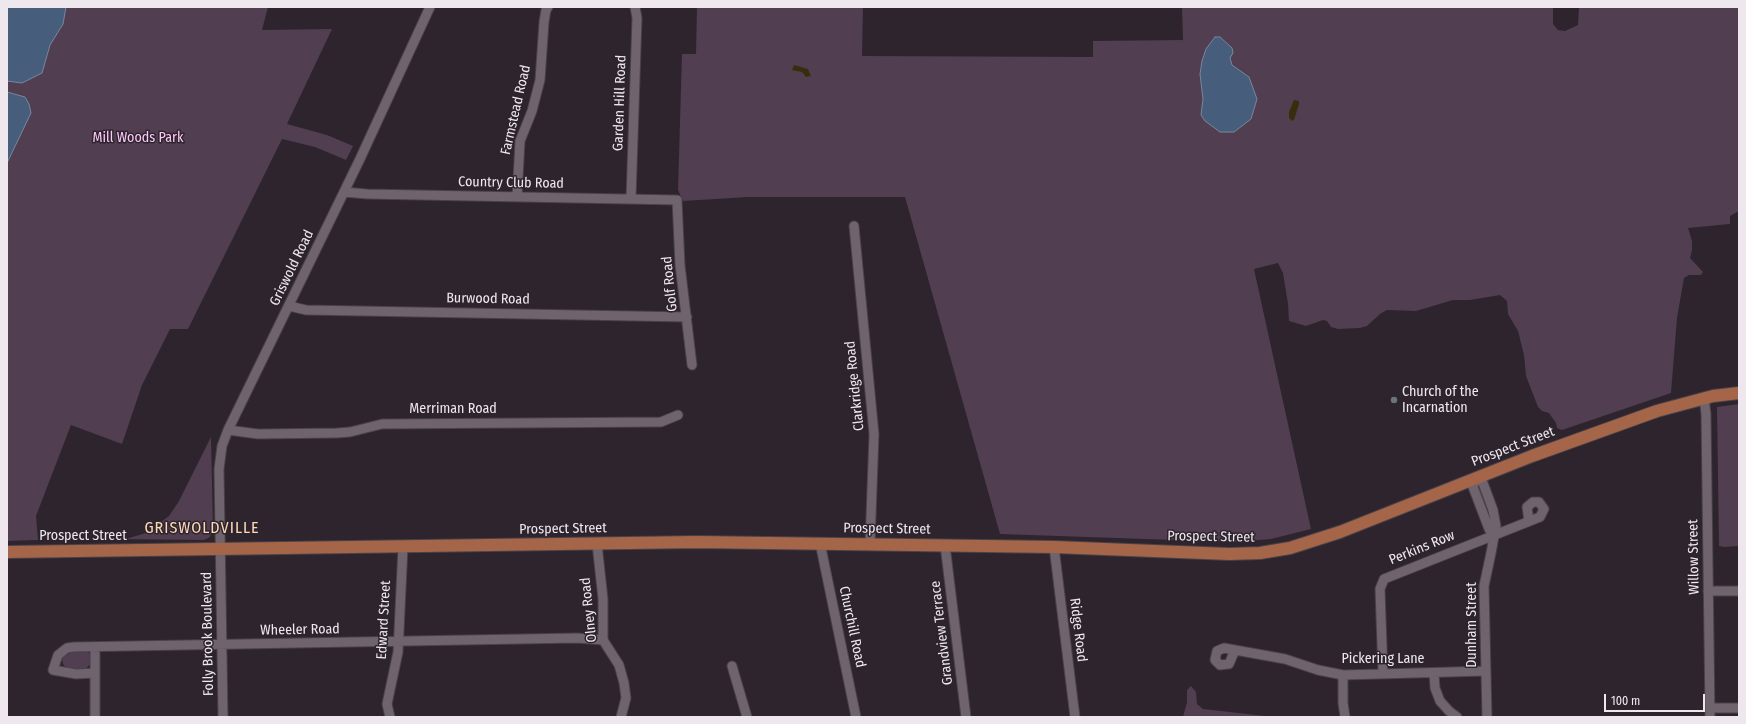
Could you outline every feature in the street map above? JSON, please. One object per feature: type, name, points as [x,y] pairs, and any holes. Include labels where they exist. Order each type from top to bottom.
[{"type":"main road","name":"Prospect Street","points":[[7,552],[597,544],[820,543],[1054,547],[1229,554],[1268,552],[1304,544],[1340,532],[1475,478],[1644,415],[1704,398],[1739,393]]},
{"type":"street","name":"Griswold Road","points":[[221,550],[219,463],[228,430],[344,192],[430,7]]},
{"type":"street","name":"Farmstead Road","points":[[517,196],[520,141],[532,111],[540,80],[544,22],[548,7]]},
{"type":"street","name":"Garden Hill Road","points":[[632,199],[637,18],[636,7]]},
{"type":"street","name":"Country Club Road","points":[[344,192],[367,194],[677,200]]},
{"type":"street","name":"Golf Road","points":[[677,200],[680,265],[692,365]]},
{"type":"street","name":"Clarkridge Road","points":[[854,226],[874,434],[870,544]]},
{"type":"street","name":"Burwood Road","points":[[289,306],[314,310],[687,317]]},
{"type":"street","name":"Willow Street","points":[[1704,398],[1706,414],[1710,712]]},
{"type":"street","name":"Merriman Road","points":[[228,430],[258,434],[336,433],[350,432],[382,424],[661,422],[678,415]]},
{"type":"street","points":[[1475,478],[1473,487],[1489,529],[1494,534]]},
{"type":"street","name":"Perkins Row","points":[[1383,674],[1380,589],[1384,579],[1529,521]]},
{"type":"street","name":"Dunham Street","points":[[1487,717],[1484,586],[1494,534]]},
{"type":"street","name":"Churchill Road","points":[[820,543],[856,717]]},
{"type":"street","name":"Olney Road","points":[[597,544],[603,599],[603,640],[619,665],[623,678],[626,698],[621,717]]},
{"type":"street","name":"Grandview Terrace","points":[[945,545],[966,717]]},
{"type":"street","name":"Edward Street","points":[[390,717],[387,710],[387,698],[395,670],[399,642],[403,547]]},
{"type":"street","name":"Ridge Road","points":[[1054,547],[1075,717]]},
{"type":"street","name":"Folly Brook Boulevard","points":[[221,550],[223,717]]},
{"type":"street","points":[[1708,591],[1739,591]]},
{"type":"street","name":"Wheeler Road","points":[[95,674],[76,674],[53,670],[58,655],[62,651],[74,647],[577,638],[603,640]]},
{"type":"street","points":[[95,646],[96,717]]},
{"type":"street","name":"Pickering Lane","points":[[1235,650],[1285,659],[1326,672],[1343,674],[1486,671]]},
{"type":"street","points":[[732,666],[747,717]]},
{"type":"street","points":[[1434,673],[1435,688],[1440,701],[1456,717]]},
{"type":"street","points":[[1343,674],[1343,703],[1345,717]]},
{"type":"street","points":[[1710,712],[1739,708]]},
{"type":"green space","name":"Mill Woods Park","points":[[7,7],[268,7],[262,30],[332,29],[287,124],[327,135],[353,146],[346,160],[315,147],[282,139],[188,329],[170,329],[142,385],[122,444],[71,425],[36,516],[38,540],[7,541]]},
{"type":"green space","points":[[697,7],[863,7],[862,56],[1093,57],[1093,41],[1183,40],[1182,7],[1553,7],[1553,24],[1558,30],[1565,31],[1578,25],[1579,7],[1739,7],[1739,211],[1730,216],[1730,224],[1688,228],[1692,241],[1690,258],[1703,272],[1701,275],[1689,275],[1684,278],[1677,318],[1671,393],[1562,430],[1557,428],[1556,423],[1549,413],[1542,411],[1538,407],[1526,376],[1524,355],[1518,331],[1508,314],[1507,301],[1500,295],[1470,300],[1453,300],[1416,311],[1387,310],[1380,314],[1367,326],[1360,328],[1338,329],[1331,327],[1327,321],[1323,320],[1306,326],[1289,321],[1283,273],[1278,263],[1254,269],[1311,529],[1271,539],[1233,542],[1000,534],[905,197],[748,197],[683,201],[678,190],[682,54],[696,54]]},
{"type":"green space","points":[[1739,404],[1739,546],[1724,547],[1719,546],[1717,407]]},
{"type":"green space","points":[[211,437],[213,527],[210,537],[204,540],[115,539],[129,538],[146,533],[169,516],[179,501]]},
{"type":"green space","points":[[75,651],[87,651],[90,654],[91,663],[85,670],[66,668],[63,664],[63,656]]},
{"type":"green space","points":[[1191,686],[1196,692],[1197,704],[1203,709],[1274,717],[1183,717],[1187,702],[1187,690]]},
{"type":"sand","points":[[794,65],[808,69],[811,76],[806,77],[802,72],[792,70]]},
{"type":"sand","points":[[1294,100],[1299,101],[1299,104],[1294,120],[1292,121],[1289,118],[1289,112]]},
{"type":"water","points":[[7,7],[66,7],[63,24],[50,45],[42,73],[22,83],[7,81]]},
{"type":"water","points":[[1215,37],[1220,37],[1232,48],[1233,53],[1230,58],[1232,65],[1249,77],[1257,99],[1251,119],[1234,132],[1220,132],[1205,121],[1201,115],[1203,99],[1200,74],[1202,61],[1206,49]]},
{"type":"water","points":[[7,92],[25,97],[29,104],[31,113],[7,163]]},
{"type":"place","name":"Church of the Incarnation","points":[[1394,400]]},
{"type":"district","name":"GRISWOLDVILLE","points":[[202,529]]}]
